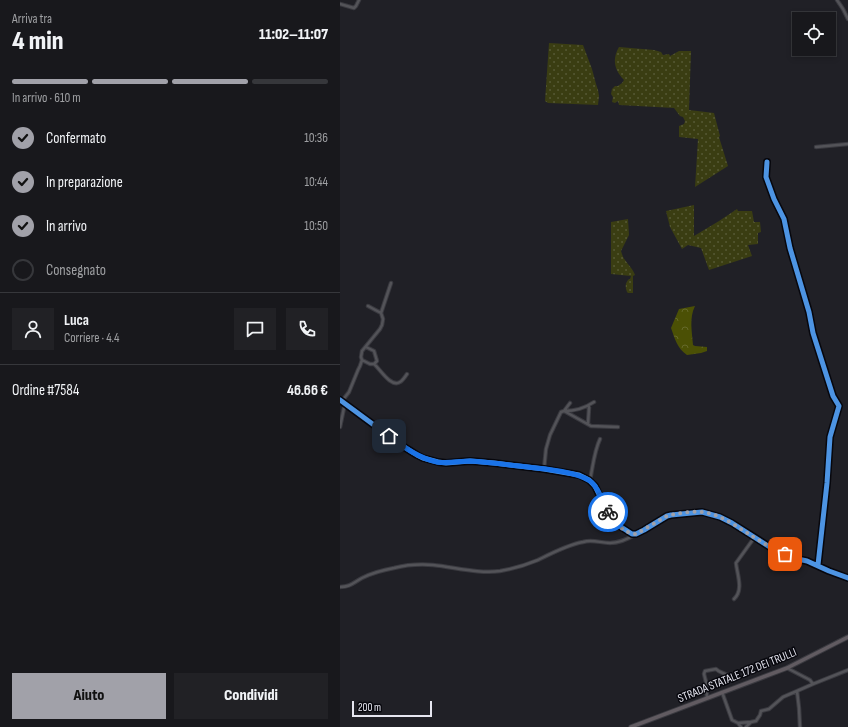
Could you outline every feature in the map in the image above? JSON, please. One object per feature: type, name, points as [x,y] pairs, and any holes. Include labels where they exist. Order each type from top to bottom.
[{"type":"main road","name":"STRADA STATALE 172 DEI TRULLI","points":[[631,727],[787,668],[848,637]]},
{"type":"street","points":[[340,4],[354,8],[359,0]]},
{"type":"street","points":[[837,0],[848,19]]},
{"type":"street","points":[[816,147],[848,144]]},
{"type":"street","points":[[767,162],[766,177],[774,199],[784,219],[790,248],[809,312],[812,333],[833,396],[839,406],[830,437],[827,483],[818,565]]},
{"type":"street","points":[[391,283],[382,313],[383,319],[380,330],[361,353],[362,360],[349,392],[341,401],[401,445],[423,458],[438,462],[482,462],[544,469],[579,475],[590,481],[595,486],[613,520],[630,533],[636,534]]},
{"type":"street","points":[[368,306],[382,313]]},
{"type":"street","points":[[366,347],[373,350],[376,354],[377,360],[374,364]]},
{"type":"street","points":[[362,360],[374,364],[391,382],[400,382],[407,374]]},
{"type":"street","points":[[564,411],[580,409],[594,402]]},
{"type":"street","points":[[340,427],[345,403]]},
{"type":"street","points":[[544,469],[546,449],[550,435],[561,412],[564,411],[570,403]]},
{"type":"street","points":[[588,424],[589,405]]},
{"type":"street","points":[[564,411],[591,426],[618,427]]},
{"type":"street","points":[[590,481],[597,446],[600,439]]},
{"type":"street","points":[[340,587],[347,587],[362,578],[378,572],[416,565],[432,565],[476,571],[498,571],[530,563],[548,554],[581,542],[590,540],[610,543],[621,541],[632,537],[667,516],[681,513],[702,512],[720,517],[732,523],[754,538],[793,558],[818,565],[848,578]]},
{"type":"street","points":[[734,599],[738,596],[739,589],[739,575],[736,563],[754,538]]},
{"type":"street","points":[[787,668],[810,680],[813,684]]},
{"type":"street","points":[[707,698],[704,674],[705,671],[716,669],[720,673],[727,675]]},
{"type":"street","points":[[738,723],[756,721],[761,711],[769,709],[783,697],[848,670]]},
{"type":"street","points":[[797,691],[800,727]]},
{"type":"street","points":[[722,692],[732,720],[738,723],[741,727]]},
{"type":"street","points":[[746,727],[751,722]]},
{"type":"green space","points":[[549,43],[583,45],[598,90],[598,105],[548,103],[545,101]]},
{"type":"green space","points":[[619,47],[654,50],[661,52],[663,55],[669,54],[670,56],[679,51],[691,51],[689,110],[714,113],[719,137],[728,166],[695,187],[698,139],[679,137],[679,126],[684,124],[685,121],[683,117],[680,116],[674,108],[619,105],[618,101],[615,103],[612,102],[612,89],[624,80],[618,72],[615,64],[615,56]]},
{"type":"green space","points":[[694,205],[694,236],[737,209],[738,211],[752,211],[754,222],[760,222],[761,232],[758,233],[758,244],[748,245],[752,256],[709,270],[701,248],[688,245],[682,249],[670,227],[666,211]]},
{"type":"green space","points":[[628,219],[629,235],[621,251],[635,275],[633,276],[633,293],[628,293],[626,287],[631,276],[611,274],[611,222]]},
{"type":"green space","points":[[695,306],[691,320],[693,345],[707,347],[707,351],[687,355],[675,340],[671,328],[679,309]]},
{"type":"cycle path","points":[[767,162],[766,177],[774,199],[784,219],[790,248],[809,312],[813,333],[833,396],[839,406],[830,437],[827,483],[818,565]]},
{"type":"cycle path","points":[[340,400],[401,445],[423,458],[446,463],[470,461],[494,463],[579,475],[589,480],[595,486],[613,520],[632,534],[636,534],[644,530],[667,516],[702,512],[720,517],[732,523],[776,551],[793,558],[807,561],[848,578]]},
{"type":"way so far","points":[[608,512],[618,525],[632,534],[636,534],[644,530],[667,516],[681,513],[709,513],[732,523],[754,538],[785,554]]},
{"type":"route","points":[[389,436],[417,455],[438,462],[470,461],[494,463],[579,475],[592,482],[608,512]]}]
